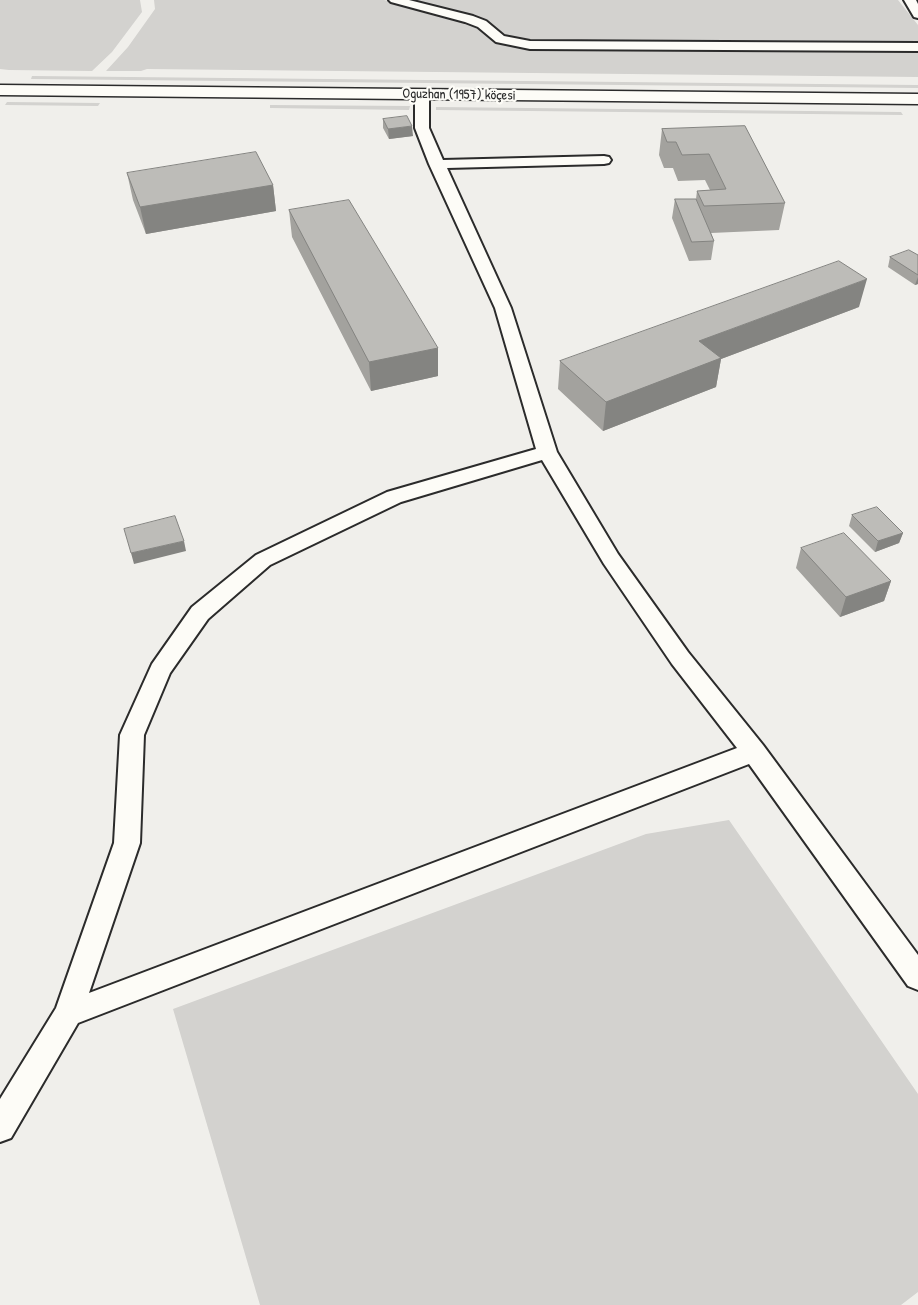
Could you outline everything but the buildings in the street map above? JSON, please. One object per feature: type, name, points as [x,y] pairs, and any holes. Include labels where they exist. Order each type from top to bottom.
[{"type":"main road","name":"Oguzhan (1957) köçesi","points":[[0,90],[918,99]]},
{"type":"lane","points":[[395,0],[469,19],[482,24],[500,39],[530,45],[918,47]]},
{"type":"lane","points":[[910,0],[918,14]]},
{"type":"lane","points":[[422,94],[422,128],[436,164],[503,308],[547,452],[611,559],[680,658],[754,752],[918,977]]},
{"type":"lane","points":[[436,164],[604,160]]},
{"type":"lane","points":[[0,1127],[68,1014],[127,843],[132,735],[160,670],[200,613],[263,560],[394,497],[547,452]]},
{"type":"lane","points":[[68,1014],[754,752]]},
{"type":"shaded area","points":[[0,0],[140,0],[142,12],[112,52],[92,71],[9,70],[0,69]]},
{"type":"shaded area","points":[[154,0],[384,0],[466,22],[483,30],[497,41],[918,51],[918,77],[147,69],[141,71],[106,71],[128,47],[155,9]]},
{"type":"shaded area","points":[[405,0],[898,0],[918,25],[918,44],[534,43],[515,40]]},
{"type":"shaded area","points":[[32,76],[918,85],[918,88],[31,79]]},
{"type":"shaded area","points":[[7,102],[100,103],[98,106],[5,105]]},
{"type":"shaded area","points":[[270,105],[410,106],[409,110],[270,108]]},
{"type":"shaded area","points":[[436,107],[901,112],[903,115],[436,110]]},
{"type":"shaded area","points":[[729,820],[918,1094],[918,1292],[901,1305],[260,1305],[173,1009],[646,834]]}]
